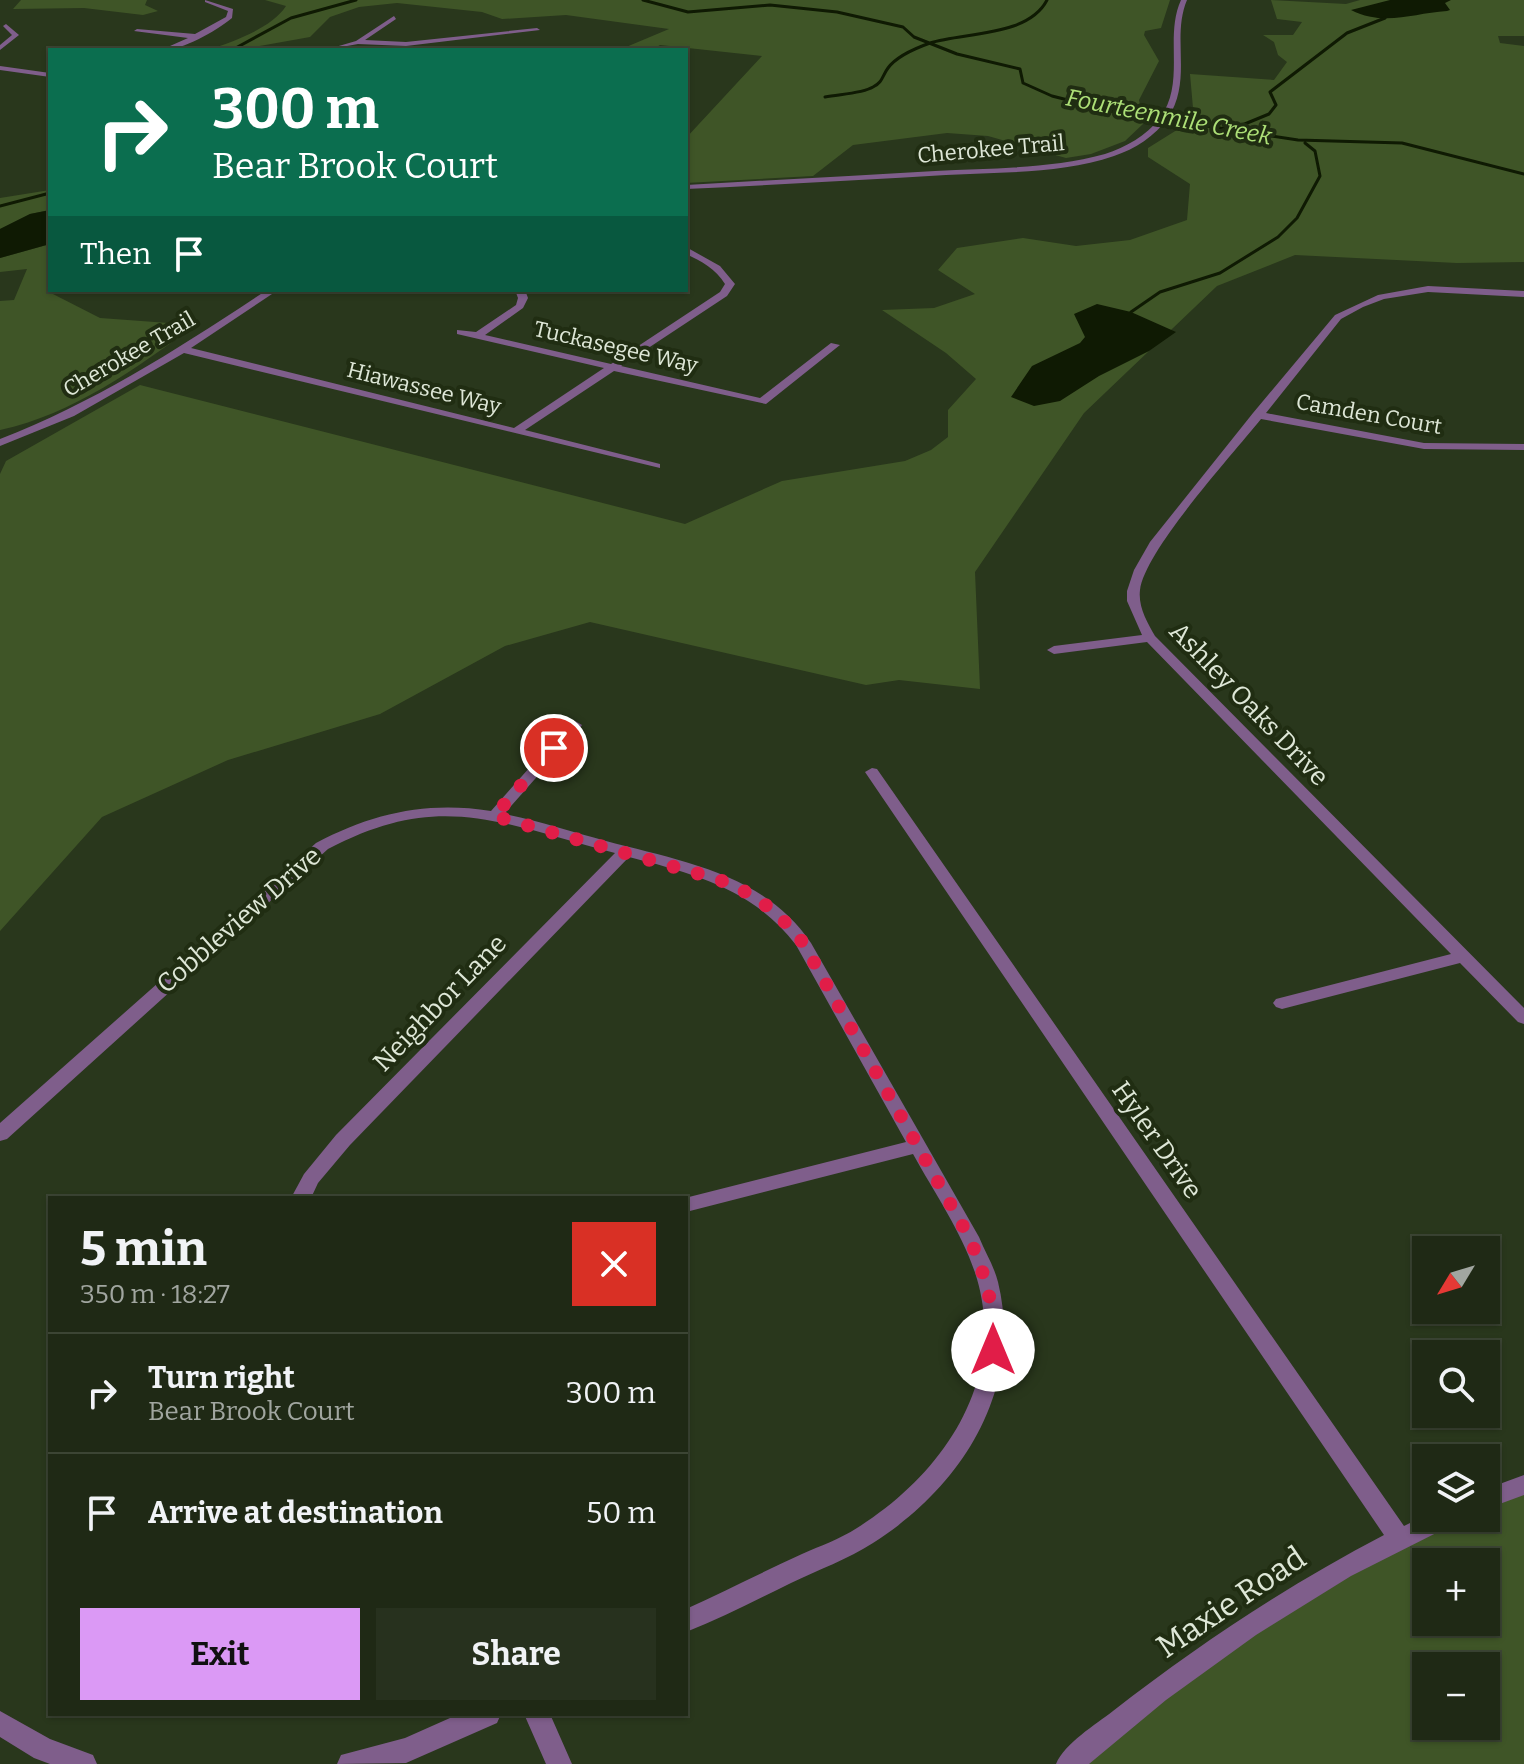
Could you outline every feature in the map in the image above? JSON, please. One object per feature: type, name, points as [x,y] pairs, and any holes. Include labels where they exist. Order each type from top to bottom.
[{"type":"street","name":"Cherokee Trail","points":[[688,187],[1054,166],[1128,147],[1149,137],[1168,110],[1179,67],[1177,38],[1184,0]]},
{"type":"street","points":[[169,48],[199,36],[229,18],[232,11],[207,1]]},
{"type":"street","points":[[358,42],[394,18]]},
{"type":"street","points":[[0,48],[16,35],[6,26]]},
{"type":"street","points":[[336,48],[358,42],[406,44],[537,30]]},
{"type":"street","points":[[137,31],[199,36]]},
{"type":"street","points":[[0,68],[48,75]]},
{"type":"street","points":[[0,76],[16,71]]},
{"type":"street","points":[[516,431],[727,290],[730,284],[728,278],[712,264],[688,251]]},
{"type":"street","name":"Ashley Oaks Drive","points":[[1524,294],[1459,289],[1410,290],[1364,302],[1338,317],[1154,545],[1135,577],[1131,591],[1133,605],[1150,638],[1524,1018]]},
{"type":"street","name":"Cherokee Trail","points":[[0,443],[54,420],[182,349],[270,292]]},
{"type":"street","points":[[477,336],[520,306],[523,298],[521,292]]},
{"type":"street","name":"Tuckasegee Way","points":[[461,332],[762,402],[835,345]]},
{"type":"street","name":"Hiawassee Way","points":[[182,349],[656,466]]},
{"type":"street","name":"Camden Court","points":[[1257,415],[1424,446],[1524,447]]},
{"type":"street","points":[[1054,650],[1150,638]]},
{"type":"street","points":[[494,816],[575,725]]},
{"type":"street","name":"Hyler Drive","points":[[872,772],[1399,1538]]},
{"type":"street","name":"Cobbleview Drive","points":[[0,1134],[322,846],[358,826],[404,813],[452,810],[494,816],[626,851],[752,894],[784,918],[803,943],[969,1237],[987,1279],[992,1303],[995,1325],[991,1375],[969,1434],[938,1477],[918,1498],[866,1536],[688,1620]]},
{"type":"street","name":"Neighbor Lane","points":[[302,1196],[311,1179],[343,1140],[626,851]]},
{"type":"street","points":[[1282,1003],[1464,956]]},
{"type":"street","points":[[688,1204],[917,1146]]},
{"type":"street","points":[[1500,1494],[1524,1485]]},
{"type":"street","name":"Maxie Road","points":[[1069,1764],[1208,1652],[1279,1604],[1343,1566],[1412,1532]]},
{"type":"street","points":[[350,1764],[406,1750],[483,1716]]},
{"type":"street","points":[[538,1716],[559,1764]]},
{"type":"street","points":[[0,1723],[43,1749],[84,1764]]},
{"type":"green space","points":[[21,0],[147,0],[145,5],[158,11],[143,15],[84,8],[13,9]]},
{"type":"green space","points":[[265,0],[1170,0],[1161,28],[1145,31],[1144,35],[1159,61],[1139,100],[1144,123],[1125,141],[1091,154],[1066,158],[988,136],[947,133],[853,145],[813,176],[688,183],[688,136],[762,56],[660,45],[655,48],[624,48],[669,29],[566,15],[502,19],[482,12],[397,3],[359,7],[330,17],[310,37],[248,48],[214,48],[261,28],[286,6]]},
{"type":"green space","points":[[1271,0],[1346,4],[1360,0],[1524,0],[1524,36],[1498,36],[1500,43],[1524,46],[1524,262],[1457,263],[1295,255],[1217,286],[1084,413],[975,572],[980,689],[899,680],[866,685],[590,622],[505,646],[380,714],[228,760],[102,817],[0,931],[0,474],[6,461],[140,385],[685,524],[782,481],[905,461],[931,450],[948,437],[948,410],[976,379],[946,353],[882,310],[934,308],[975,294],[938,270],[957,248],[1023,238],[1076,246],[1130,240],[1187,220],[1190,184],[1148,157],[1148,148],[1180,128],[1193,108],[1190,74],[1274,80],[1287,62],[1278,55],[1274,42],[1263,35],[1293,35],[1302,22],[1277,19]]},
{"type":"green space","points":[[48,190],[48,210],[30,214],[0,229],[0,198]]},
{"type":"green space","points":[[48,245],[48,292],[100,318],[196,325],[127,373],[79,401],[27,423],[0,430],[0,301],[14,300],[27,269],[0,272],[0,258]]},
{"type":"green space","points":[[1524,1485],[1524,1764],[1069,1764],[1130,1712],[1421,1532],[1500,1532],[1500,1494]]},
{"type":"shaded area","points":[[1390,0],[1451,0],[1445,3],[1450,10],[1399,18],[1376,18],[1351,10]]},
{"type":"shaded area","points":[[48,210],[48,245],[0,258],[0,229],[30,214]]},
{"type":"shaded area","points":[[1097,304],[1131,312],[1176,332],[1149,351],[1099,376],[1060,401],[1034,406],[1011,397],[1032,366],[1080,343],[1085,337],[1074,314]]},
{"type":"waterway","points":[[236,48],[291,18],[356,0]]},
{"type":"waterway","name":"Fourteenmile Creek","points":[[643,0],[688,12],[770,5],[837,12],[903,27],[914,37],[931,44]]},
{"type":"waterway","points":[[931,44],[1011,27],[1038,12],[1047,0]]},
{"type":"waterway","points":[[1235,128],[1269,114],[1276,105],[1270,92],[1347,33],[1385,18]]},
{"type":"waterway","points":[[825,97],[873,87],[896,60],[931,44]]},
{"type":"waterway","name":"Fourteenmile Creek","points":[[931,44],[957,54],[1020,69],[1023,83],[1052,96],[1115,112],[1298,140],[1402,143],[1524,174]]},
{"type":"waterway","points":[[1131,312],[1160,292],[1220,273],[1278,237],[1297,218],[1320,176],[1315,151],[1305,143]]},
{"type":"waterway","points":[[0,206],[48,194]]},
{"type":"route","points":[[554,748],[494,816],[717,879],[752,894],[784,918],[803,943],[969,1237],[987,1279],[995,1325],[993,1350]]}]
